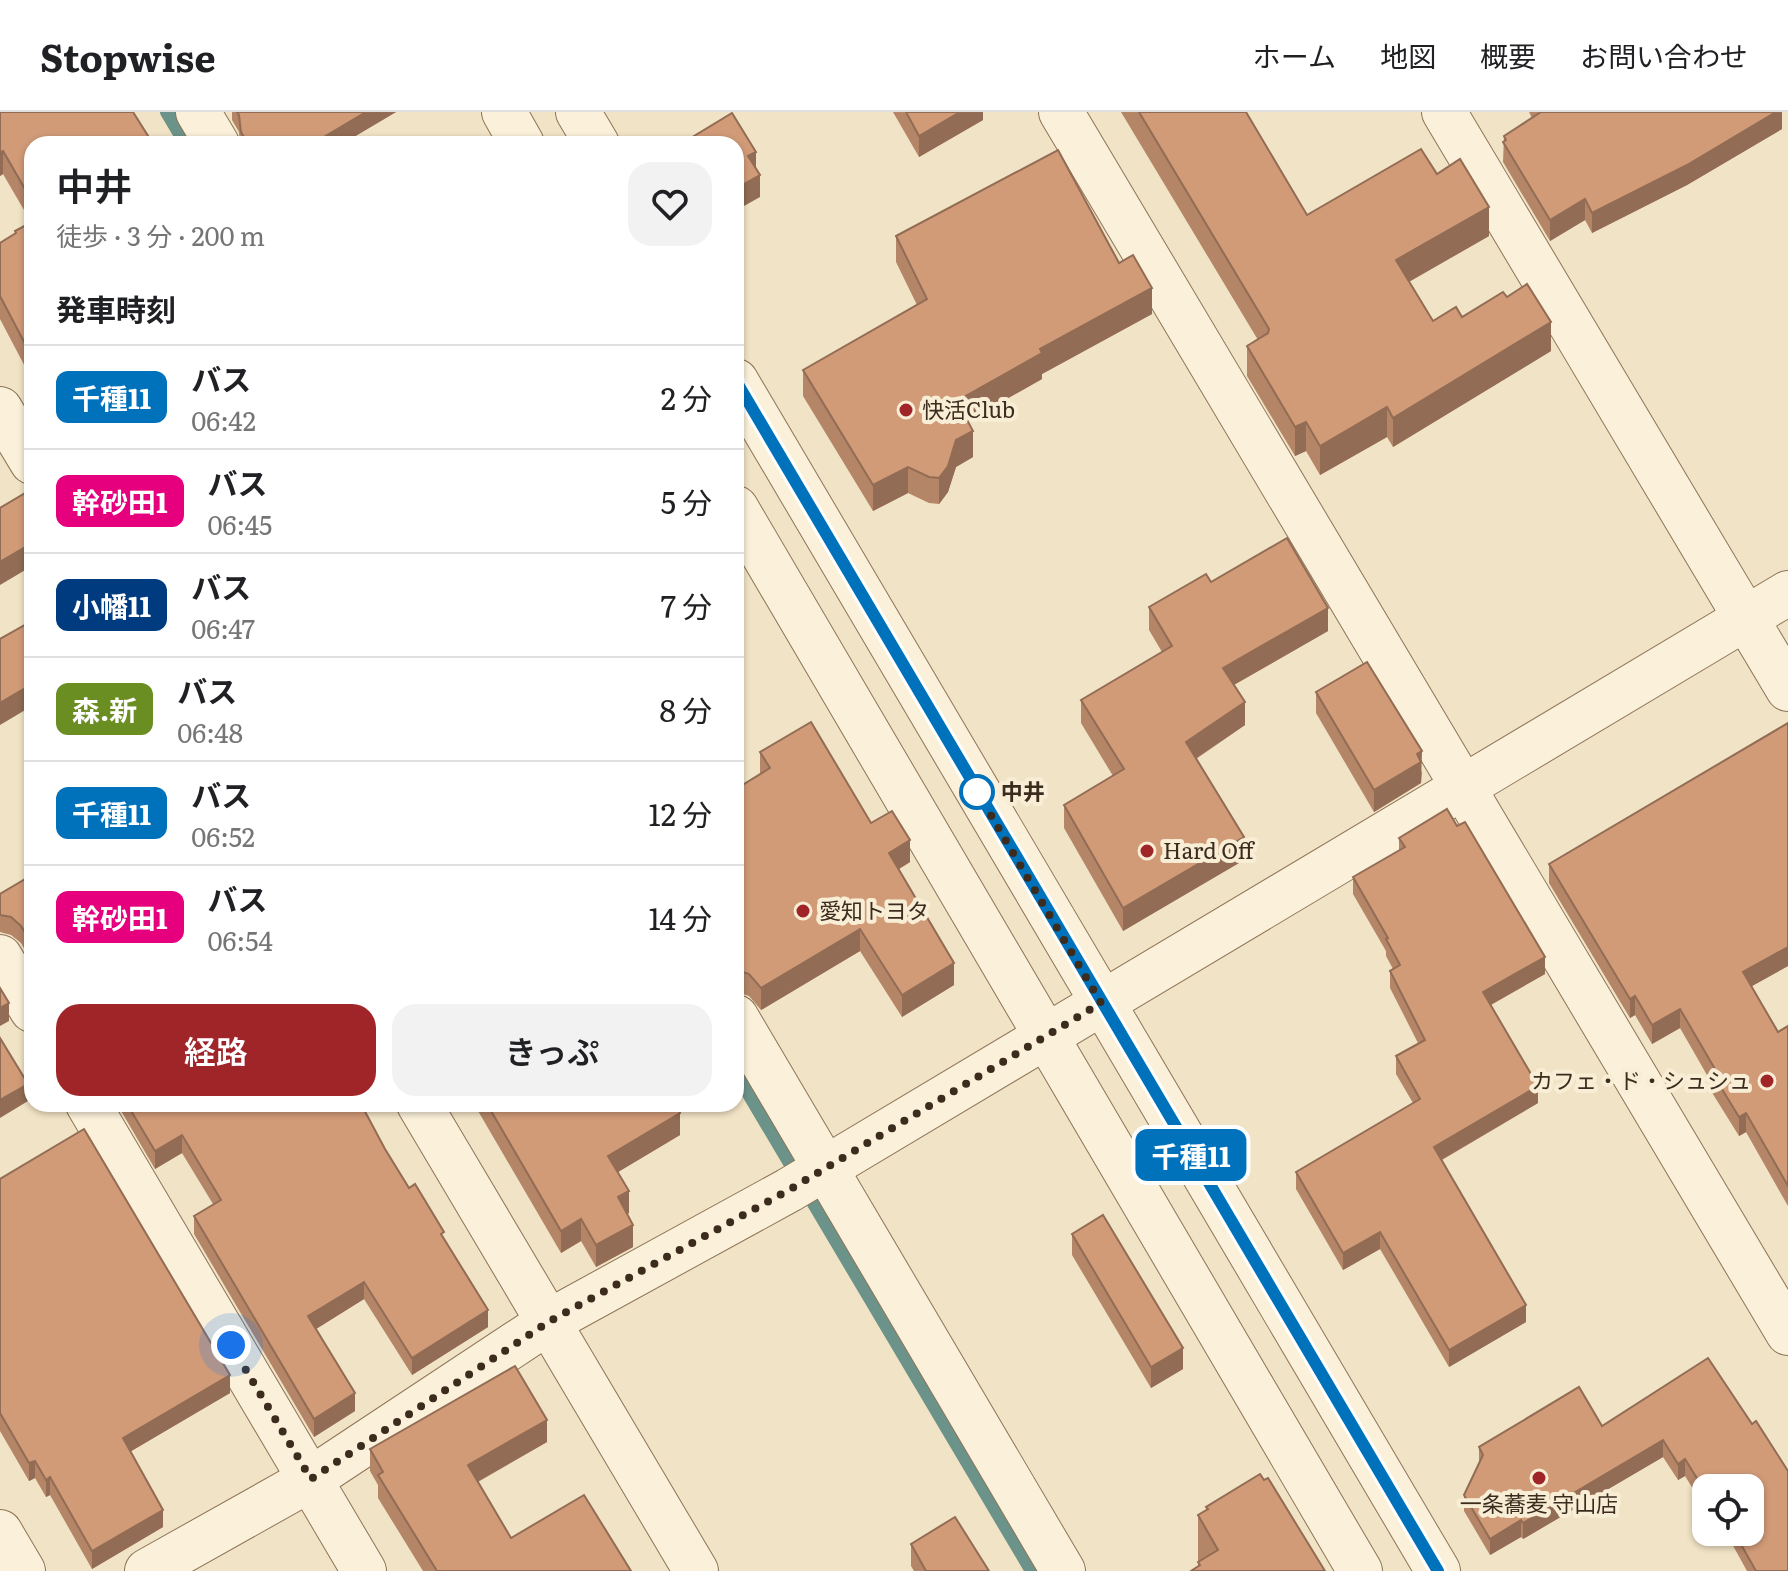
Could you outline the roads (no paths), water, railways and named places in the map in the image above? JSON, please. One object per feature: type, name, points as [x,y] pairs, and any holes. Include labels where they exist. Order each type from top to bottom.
[{"type":"street","points":[[198,112],[212,136]]},
{"type":"street","points":[[504,112],[518,136]]},
{"type":"street","points":[[578,112],[592,136]]},
{"type":"street","points":[[1061,112],[1788,1333]]},
{"type":"street","points":[[1444,112],[1788,689]]},
{"type":"street","points":[[744,395],[1438,1571]]},
{"type":"street","points":[[0,409],[24,449]]},
{"type":"street","points":[[744,522],[1360,1571]]},
{"type":"street","points":[[147,1571],[311,1479],[550,1321],[813,1176],[1788,593]]},
{"type":"street","points":[[0,957],[24,997]]},
{"type":"street","points":[[744,1034],[813,1176],[1063,1571]]},
{"type":"street","points":[[93,1112],[364,1571]]},
{"type":"street","points":[[424,1112],[696,1571]]},
{"type":"street","points":[[0,1532],[23,1571]]},
{"type":"waterway","points":[[167,112],[181,136]]},
{"type":"waterway","points":[[744,1085],[1032,1571]]},
{"type":"place","name":"快活Club","points":[[906,410]]},
{"type":"place","name":"中井","points":[[977,792]]},
{"type":"place","name":"Hard Off","points":[[1147,851]]},
{"type":"place","name":"愛知トヨタ","points":[[803,911]]},
{"type":"place","name":"カフェ・ド・シュシュ","points":[[1767,1081]]},
{"type":"place","name":"一条蕎麦 守山店","points":[[1539,1478]]}]
